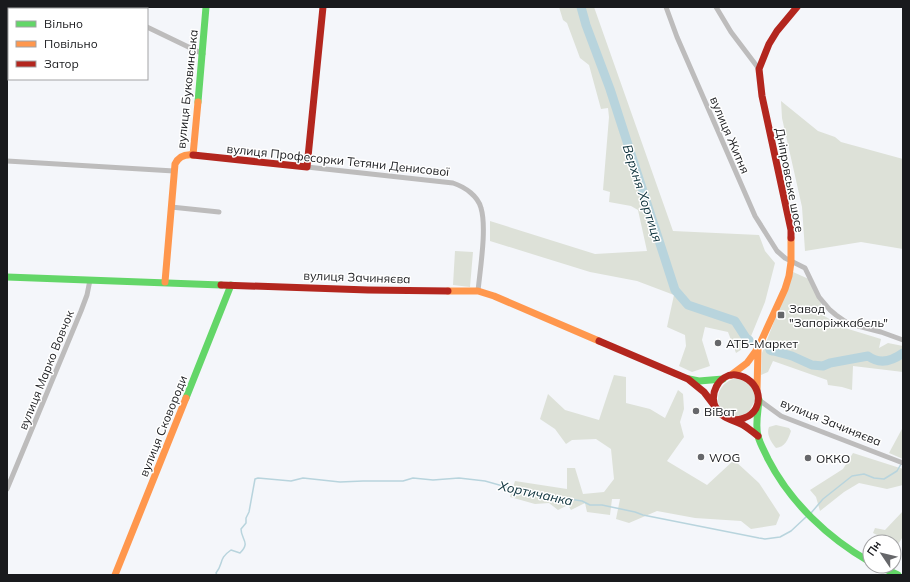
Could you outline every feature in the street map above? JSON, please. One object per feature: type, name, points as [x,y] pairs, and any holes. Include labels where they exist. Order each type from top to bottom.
[{"type":"street","name":"вулиця Буковинська","points":[[165,282],[175,164],[177,158],[184,155],[193,155],[206,7]]},
{"type":"street","points":[[307,167],[324,7]]},
{"type":"street","name":"вулиця Житня","points":[[666,7],[677,37],[754,216],[776,251],[807,271],[820,297],[836,315],[858,326],[903,340]]},
{"type":"street","points":[[716,7],[731,32],[759,69]]},
{"type":"street","name":"Дніпровське шосе","points":[[731,375],[747,363],[758,348],[785,289],[792,262],[791,230],[762,96],[759,69],[769,44],[777,31],[797,7]]},
{"type":"street","points":[[148,27],[203,54]]},
{"type":"street","name":"вулиця Професорки Тетяни Денисової","points":[[193,155],[453,182],[470,192],[481,208],[484,224],[478,291]]},
{"type":"street","points":[[7,161],[174,171]]},
{"type":"street","points":[[171,207],[219,212]]},
{"type":"street","name":"вулиця Зачиняєва","points":[[7,277],[301,286],[368,290],[478,291],[494,296],[688,379]]},
{"type":"street","name":"вулиця Марко Вовчок","points":[[7,489],[87,295],[90,280]]},
{"type":"street","name":"вулиця Сковороди","points":[[115,575],[231,285]]},
{"type":"street","points":[[758,348],[758,436],[776,475],[814,519],[843,544],[862,557]]},
{"type":"street","points":[[716,409],[713,400],[714,390],[723,379],[731,375],[745,377],[753,382],[758,390]]},
{"type":"street","points":[[688,379],[699,381],[723,379]]},
{"type":"street","points":[[688,379],[704,392],[723,416],[743,425],[758,436]]},
{"type":"street","points":[[732,420],[741,420],[750,416],[756,408],[759,400]]},
{"type":"street","name":"вулиця Зачиняєва","points":[[759,400],[781,416],[900,462]]},
{"type":"shaded area","points":[[559,7],[594,7],[673,231],[759,235],[765,251],[775,263],[765,302],[747,346],[736,353],[728,332],[705,327],[702,340],[710,366],[692,372],[679,366],[686,346],[685,335],[667,327],[674,295],[637,281],[590,272],[490,241],[490,221],[595,254],[647,251],[638,210],[631,206],[609,202],[610,192],[603,190],[609,117],[608,108],[601,109],[589,65],[580,58],[567,23],[563,20]]},
{"type":"shaded area","points":[[781,101],[818,131],[835,137],[841,142],[903,159],[903,249],[861,242],[805,251],[802,207],[782,118]]},
{"type":"shaded area","points":[[455,251],[473,252],[470,287],[453,285]]},
{"type":"shaded area","points":[[793,272],[811,280],[822,300],[819,313],[845,328],[881,339],[879,348],[888,343],[903,346],[903,372],[853,366],[852,390],[828,385],[827,380],[773,361],[768,372],[761,375],[762,353]]},
{"type":"shaded area","points":[[614,375],[626,377],[626,403],[650,409],[665,418],[678,390],[683,394],[684,409],[680,422],[684,437],[667,461],[707,485],[734,460],[759,483],[780,515],[776,525],[751,529],[741,521],[695,518],[657,511],[629,523],[616,519],[620,499],[612,499],[610,515],[587,512],[585,503],[571,510],[568,505],[558,510],[549,503],[535,504],[510,497],[515,481],[567,489],[567,468],[575,468],[583,494],[604,492],[614,479],[611,449],[596,439],[572,440],[566,444],[555,429],[540,419],[548,394],[565,410],[599,420]]},
{"type":"shaded area","points":[[733,379],[741,379],[751,384],[756,399],[748,413],[738,417],[728,415],[723,412],[719,406],[718,400],[721,388]]},
{"type":"shaded area","points":[[776,425],[789,428],[791,431],[786,442],[782,446],[776,448],[771,441],[768,430],[769,427]]},
{"type":"shaded area","points":[[903,427],[903,459],[889,453]]},
{"type":"shaded area","points":[[853,453],[903,469],[903,485],[887,489],[859,483],[844,492],[820,511],[816,497],[810,490],[843,469]]},
{"type":"shaded area","points":[[903,511],[902,538],[902,534],[873,533],[875,528],[885,530]]},
{"type":"waterway","name":"Верхня Хортиця","points":[[581,7],[586,25],[610,89],[675,290],[688,305],[735,321],[746,338],[749,340]]},
{"type":"waterway","name":"Верхня Хортиця","points":[[772,351],[770,350],[792,356],[812,365],[823,366],[830,363],[868,356],[872,359],[886,361],[903,353]]},
{"type":"waterway","name":"Хортичанка","points":[[811,513],[823,499],[852,476],[864,474],[874,478],[884,479],[897,471],[901,464]]},
{"type":"waterway","name":"Хортичанка","points":[[217,575],[216,573],[224,556],[231,550],[240,553],[245,546],[241,529],[246,523],[255,479],[258,478],[291,481],[303,478],[340,482],[403,481],[413,478],[433,480],[459,478],[485,481],[517,490],[524,489],[531,493],[582,501],[590,505],[602,505],[643,515],[765,539],[780,537],[791,531],[806,517]]},
{"type":"traffic: fast","points":[[198,102],[206,7]]},
{"type":"traffic: fast","points":[[7,277],[221,285]]},
{"type":"traffic: fast","points":[[186,398],[231,285]]},
{"type":"traffic: fast","points":[[689,379],[699,381],[723,379]]},
{"type":"traffic: fast","points":[[759,400],[757,432],[761,445],[777,475],[787,490],[812,518],[839,542],[862,557]]},
{"type":"traffic: slow","points":[[165,282],[175,164],[182,156],[193,155],[198,102]]},
{"type":"traffic: slow","points":[[731,375],[747,363],[758,348],[785,289],[791,262],[791,238]]},
{"type":"traffic: slow","points":[[448,291],[478,291],[494,296],[599,341]]},
{"type":"traffic: slow","points":[[757,390],[758,349]]},
{"type":"traffic: slow","points":[[115,575],[186,398]]},
{"type":"traffic: jam","points":[[193,155],[307,167],[323,7]]},
{"type":"traffic: jam","points":[[791,238],[791,230],[762,96],[759,69],[769,44],[777,31],[797,7]]},
{"type":"traffic: jam","points":[[221,285],[448,291]]},
{"type":"traffic: jam","points":[[599,341],[688,379],[704,392],[717,409]]},
{"type":"traffic: jam","points":[[732,420],[741,419],[751,414],[756,408],[758,402],[756,388],[744,377],[736,375],[730,375],[724,378],[716,386],[713,398],[714,404],[719,413],[729,419],[743,425],[758,436]]},
{"type":"place","name":"Завод \"Запоріжкабель\"","points":[[781,315]]},
{"type":"place","name":"АТБ-Маркет","points":[[718,343]]},
{"type":"place","name":"ВіВат","points":[[696,411]]},
{"type":"place","name":"WOG","points":[[701,457]]},
{"type":"place","name":"ОККО","points":[[808,458]]}]
